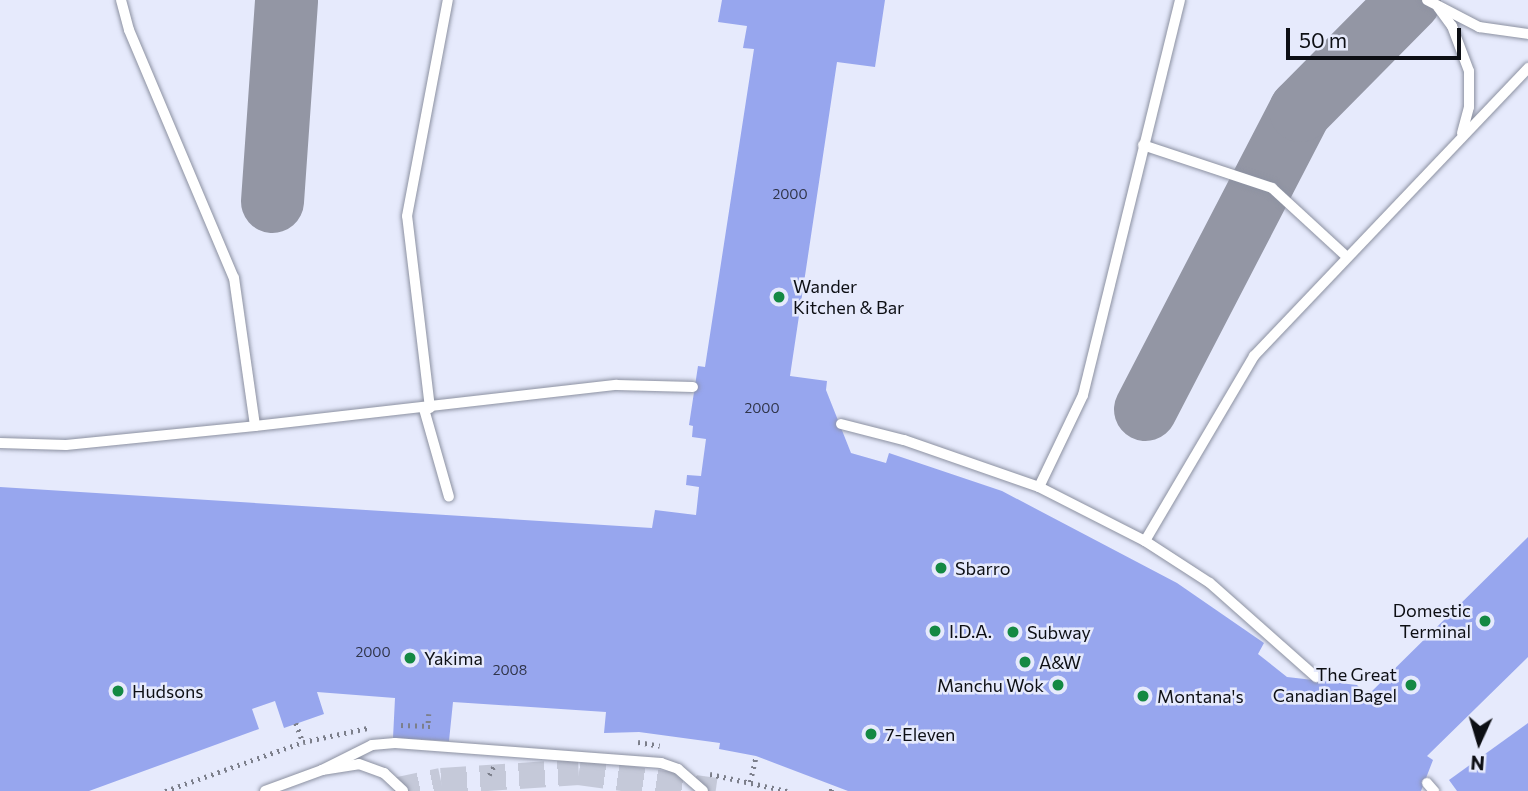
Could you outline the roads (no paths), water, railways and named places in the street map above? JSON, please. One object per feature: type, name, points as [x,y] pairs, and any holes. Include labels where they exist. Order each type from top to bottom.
[{"type":"lane","points":[[121,0],[129,30],[234,278],[255,426]]},
{"type":"lane","points":[[449,0],[407,216],[427,409],[449,497]]},
{"type":"lane","points":[[1427,0],[1494,32],[1528,34]]},
{"type":"lane","points":[[1039,487],[1083,395],[1180,1]]},
{"type":"lane","points":[[1437,7],[1452,26],[1469,71],[1467,119],[1454,146]]},
{"type":"lane","points":[[1145,541],[1254,356],[1346,256],[1528,68]]},
{"type":"lane","points":[[1143,145],[1272,188],[1346,256]]},
{"type":"lane","points":[[0,443],[66,445],[427,409],[617,385],[693,387]]},
{"type":"lane","points":[[841,424],[904,440],[1039,487],[1145,541],[1210,583],[1315,677]]},
{"type":"lane","points":[[265,791],[322,770],[372,746],[396,743],[661,763],[678,769],[703,791]]},
{"type":"lane","points":[[322,770],[345,764],[373,767],[403,791]]},
{"type":"tunnel","points":[[394,791],[441,781],[579,772],[716,791]]},
{"type":"place","name":"Wander Kitchen & Bar","points":[[779,297]]},
{"type":"place","name":"Sbarro","points":[[941,568]]},
{"type":"place","name":"Domestic Terminal","points":[[1485,621]]},
{"type":"place","name":"I.D.A.","points":[[935,631]]},
{"type":"place","name":"Subway","points":[[1013,632]]},
{"type":"place","name":"Yakima","points":[[410,658]]},
{"type":"place","name":"A&W","points":[[1025,662]]},
{"type":"place","name":"Manchu Wok","points":[[1058,685]]},
{"type":"place","name":"The Great Canadian Bagel","points":[[1411,685]]},
{"type":"place","name":"Hudsons","points":[[118,691]]},
{"type":"place","name":"Montana's","points":[[1143,696]]},
{"type":"place","name":"7-Eleven","points":[[871,734]]}]
